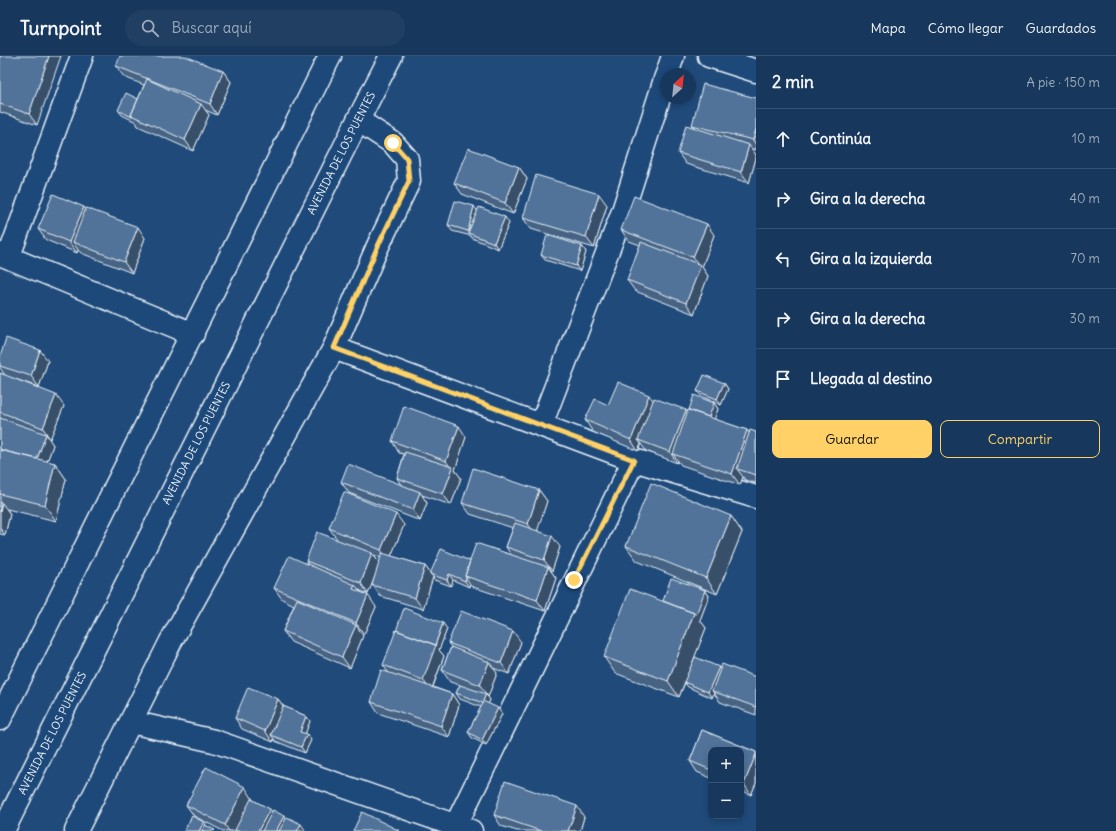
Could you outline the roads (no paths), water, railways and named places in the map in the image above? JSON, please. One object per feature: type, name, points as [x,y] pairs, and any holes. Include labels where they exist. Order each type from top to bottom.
[{"type":"street","points":[[82,56],[4,255],[192,334]]},
{"type":"street","points":[[0,719],[330,56]]},
{"type":"street","name":"AVENIDA DE LOS PUENTES","points":[[3,831],[358,120],[392,56]]},
{"type":"street","points":[[669,68],[673,56]]},
{"type":"street","points":[[709,56],[756,71]]},
{"type":"street","points":[[541,425],[622,214],[660,94]]},
{"type":"street","points":[[76,831],[171,641],[334,348],[377,248],[409,181],[407,159],[393,143],[358,120]]},
{"type":"street","points":[[334,348],[634,460],[756,497]]},
{"type":"street","points":[[130,722],[214,741],[460,829],[634,460]]}]
